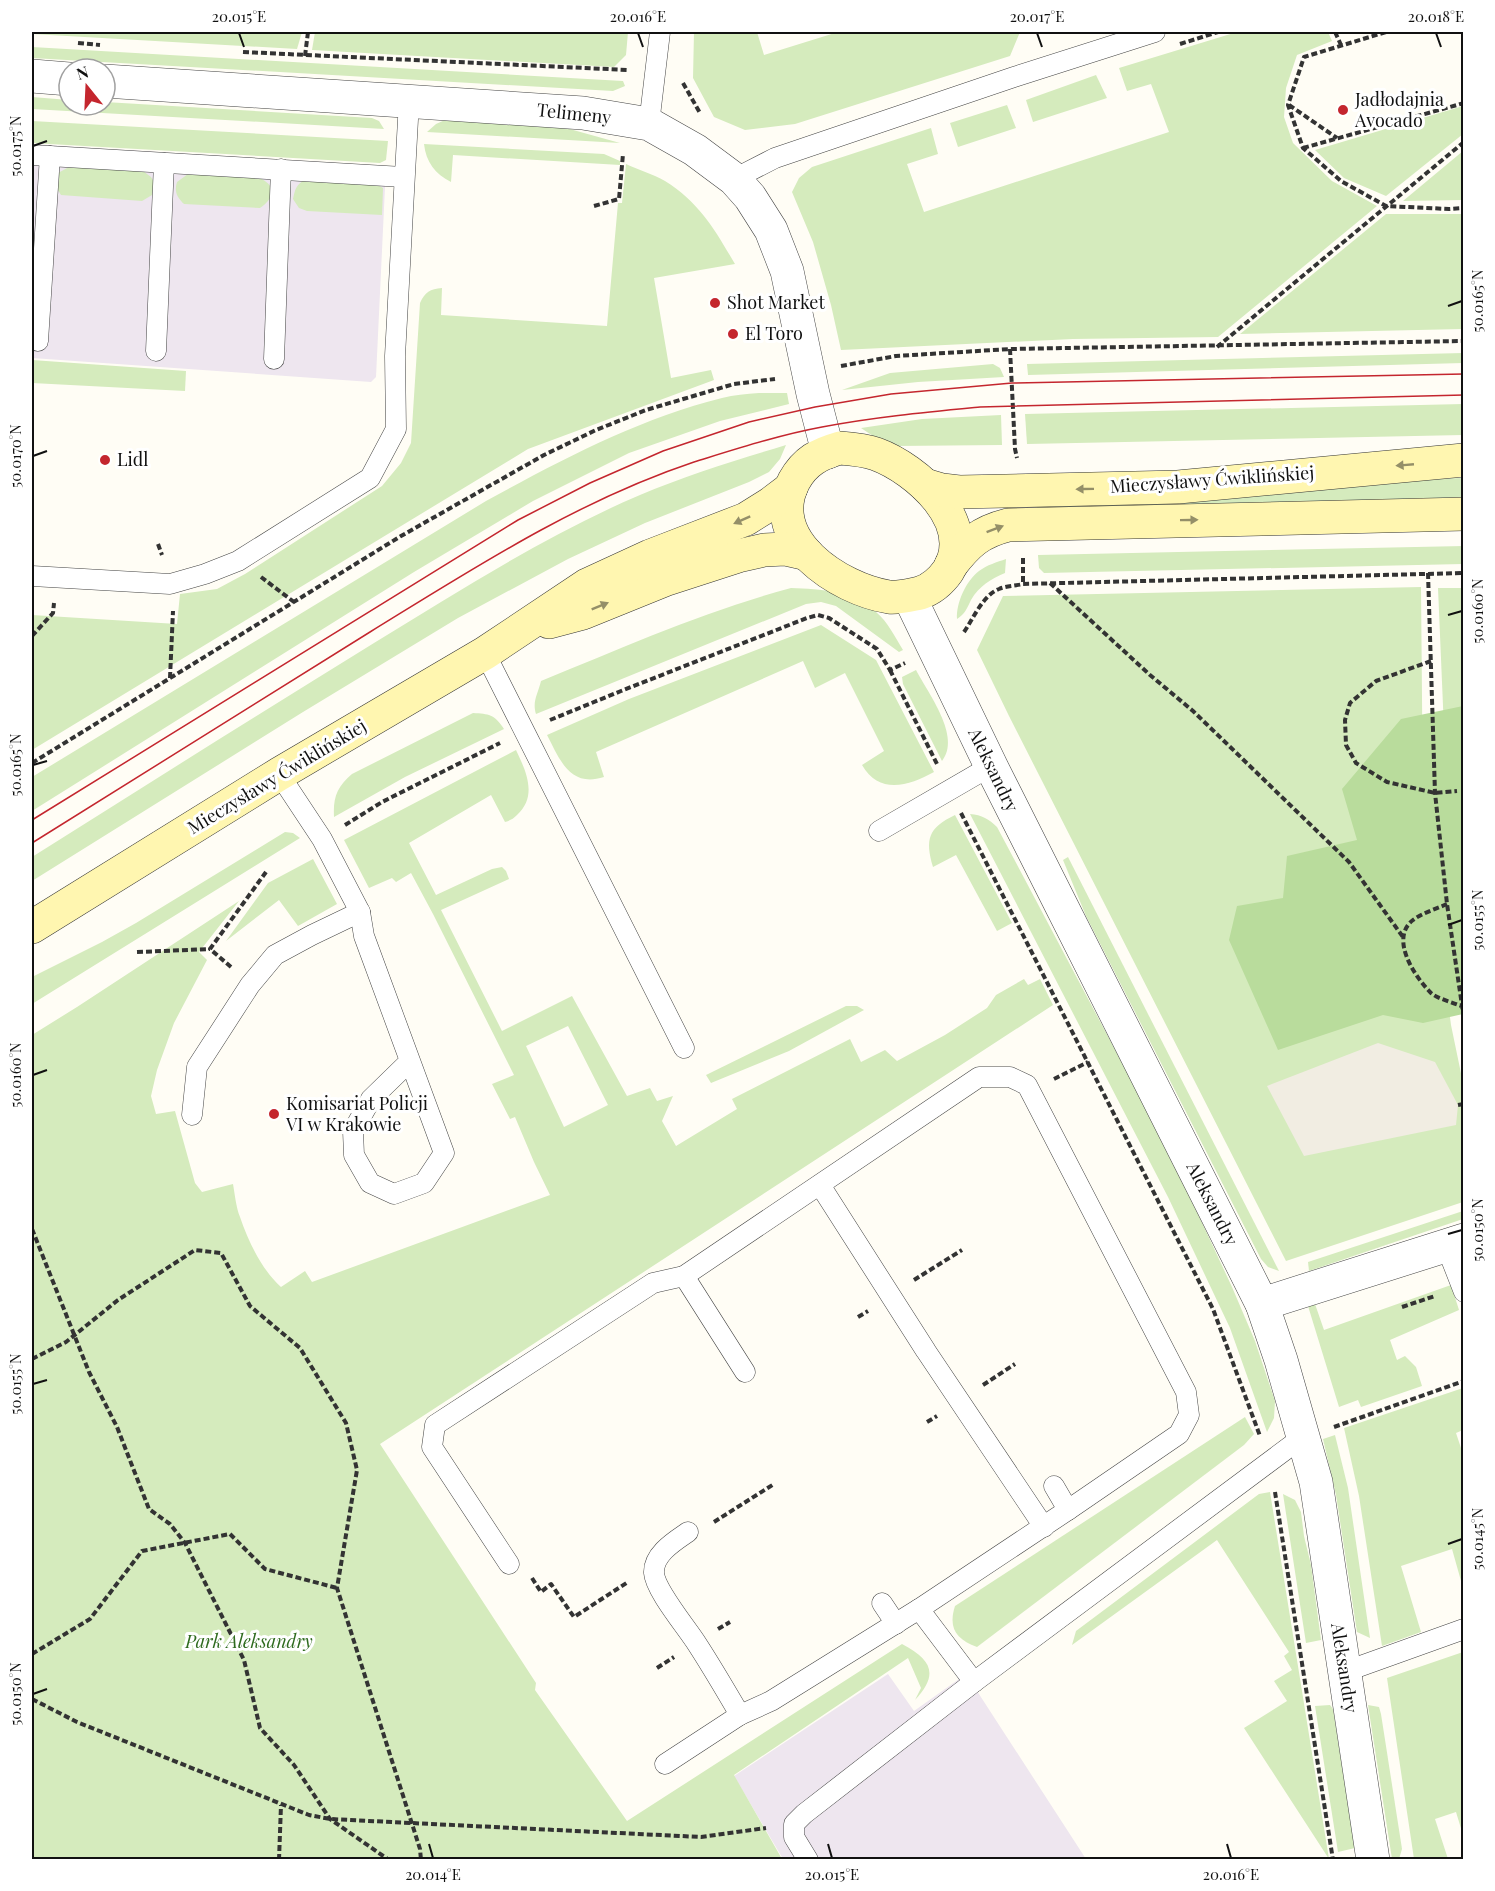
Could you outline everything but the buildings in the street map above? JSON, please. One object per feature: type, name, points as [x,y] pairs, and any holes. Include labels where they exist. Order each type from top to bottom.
[{"type":"street","points":[[32,76],[57,78]]},
{"type":"street","name":"Telimeny","points":[[117,82],[583,113],[649,124],[695,150],[734,179],[750,197],[771,230],[787,271],[814,401],[828,452]]},
{"type":"street","points":[[840,448],[858,449],[877,454],[898,465],[925,485],[936,494],[947,512],[956,548],[951,565],[941,581],[926,591],[909,596],[890,597],[848,585],[807,554],[791,531],[787,516],[790,488],[797,475],[809,462],[828,452],[840,448]]},
{"type":"street","name":"Mieczysławy Ćwiklińskiej","points":[[925,485],[959,492],[1178,487],[1464,460]]},
{"type":"street","name":"Mieczysławy Ćwiklińskiej","points":[[32,927],[279,774],[524,629],[586,585],[650,556],[746,519],[790,488]]},
{"type":"street","name":"Mieczysławy Ćwiklińskiej","points":[[951,565],[971,542],[990,531],[1008,525],[1464,514]]},
{"type":"street","name":"Mieczysławy Ćwiklińskiej","points":[[524,629],[583,613],[667,579],[738,556],[764,550],[785,549],[807,554]]},
{"type":"street","name":"Aleksandry","points":[[909,596],[991,766],[1262,1305],[1304,1436],[1316,1482],[1373,1860]]},
{"type":"street","points":[[1262,1305],[1455,1243]]},
{"type":"lane","points":[[649,124],[660,32]]},
{"type":"lane","points":[[734,179],[775,158],[1155,32]]},
{"type":"lane","points":[[32,576],[170,584],[206,574],[238,561],[370,478],[396,429],[395,356],[409,101]]},
{"type":"lane","points":[[38,341],[41,155],[404,177]]},
{"type":"lane","points":[[156,351],[164,163]]},
{"type":"lane","points":[[274,359],[281,169]]},
{"type":"lane","points":[[485,653],[684,1048]]},
{"type":"lane","points":[[879,831],[991,766]]},
{"type":"lane","points":[[279,774],[322,839],[360,912],[364,936],[444,1153],[424,1183],[394,1194],[370,1183],[354,1155],[353,1131],[371,1099],[409,1062]]},
{"type":"lane","points":[[192,1115],[197,1068],[250,985],[275,955],[312,934],[360,912]]},
{"type":"lane","points":[[509,1564],[432,1447],[435,1425],[653,1283],[684,1276],[979,1077],[1010,1077],[1027,1085],[1186,1392],[1189,1415],[1179,1434],[1044,1527],[896,1624],[771,1701],[741,1715],[665,1764]]},
{"type":"lane","points":[[820,1185],[926,1351],[1044,1527]]},
{"type":"lane","points":[[1455,1243],[1463,1289]]},
{"type":"lane","points":[[684,1276],[744,1372]]},
{"type":"lane","points":[[808,1860],[794,1837],[794,1824],[804,1814],[974,1682],[1304,1436]]},
{"type":"lane","points":[[1054,1486],[1068,1510]]},
{"type":"lane","points":[[688,1532],[659,1556],[654,1572],[658,1586],[697,1643],[741,1715]]},
{"type":"lane","points":[[882,1603],[896,1624]]},
{"type":"lane","points":[[919,1609],[974,1682]]},
{"type":"lane","points":[[1344,1672],[1464,1629]]},
{"type":"path","points":[[305,56],[308,32]]},
{"type":"path","points":[[1173,46],[1218,32]]},
{"type":"path","points":[[1335,32],[1341,45]]},
{"type":"path","points":[[1386,32],[1305,57],[1288,105],[1303,148],[1341,181],[1386,206],[1464,208]]},
{"type":"path","points":[[67,43],[103,45]]},
{"type":"path","points":[[234,52],[631,71],[632,61]]},
{"type":"path","points":[[682,82],[700,112],[707,119]]},
{"type":"path","points":[[1303,148],[1464,103]]},
{"type":"path","points":[[1288,105],[1337,138]]},
{"type":"path","points":[[1217,346],[1464,142]]},
{"type":"path","points":[[594,206],[619,199],[623,154]]},
{"type":"path","points":[[839,366],[896,356],[1010,349],[1464,341]]},
{"type":"path","points":[[1010,349],[1015,448]]},
{"type":"path","points":[[32,763],[401,536],[544,455],[596,430],[694,394],[734,384],[785,377]]},
{"type":"path","points":[[1023,554],[1023,584]]},
{"type":"path","points":[[1428,573],[1435,793],[1447,904],[1464,1019]]},
{"type":"path","points":[[963,634],[993,592],[1000,588],[1023,584],[1464,573]]},
{"type":"path","points":[[32,636],[53,613],[57,578]]},
{"type":"path","points":[[269,583],[294,602]]},
{"type":"path","points":[[1050,583],[1150,675],[1193,711],[1348,862],[1402,937],[1405,953],[1419,979],[1433,995],[1461,1006]]},
{"type":"path","points":[[338,829],[382,802],[524,731],[807,618],[818,615],[829,618],[876,649],[890,670],[1213,1309],[1270,1461],[1333,1860]]},
{"type":"path","points":[[890,670],[912,659]]},
{"type":"path","points":[[1431,661],[1376,681],[1350,703],[1346,720],[1346,746],[1356,763],[1387,782],[1435,793],[1457,791]]},
{"type":"path","points":[[210,949],[266,872]]},
{"type":"path","points":[[1402,937],[1411,921],[1447,904]]},
{"type":"path","points":[[137,952],[210,949],[238,974]]},
{"type":"path","points":[[1031,1092],[1088,1062]]},
{"type":"path","points":[[1458,1105],[1464,1104]]},
{"type":"path","points":[[32,1229],[89,1372],[117,1427],[149,1509],[170,1524],[185,1543],[244,1660],[260,1728],[294,1765],[330,1818],[389,1860]]},
{"type":"path","points":[[32,1359],[75,1336],[118,1300],[195,1250],[221,1253],[250,1306],[300,1348],[346,1423],[357,1470],[338,1588],[421,1860]]},
{"type":"path","points":[[1402,1307],[1463,1289]]},
{"type":"path","points":[[1304,1436],[1352,1422],[1464,1381]]},
{"type":"path","points":[[688,1532],[704,1528],[774,1484]]},
{"type":"path","points":[[32,1654],[90,1619],[142,1551],[230,1534],[265,1569],[338,1588]]},
{"type":"path","points":[[509,1564],[528,1573],[541,1592],[551,1584],[574,1617],[634,1578],[654,1572]]},
{"type":"path","points":[[32,1699],[77,1722],[309,1815],[411,1823],[700,1838],[794,1824]]},
{"type":"path","points":[[279,1860],[282,1805]]},
{"type":"shaded area","points":[[32,144],[386,166],[376,377],[371,382],[32,358]]},
{"type":"shaded area","points":[[1378,1043],[1435,1062],[1458,1105],[1456,1125],[1304,1156],[1267,1086]]},
{"type":"shaded area","points":[[888,1674],[914,1711],[966,1674],[1086,1859],[783,1859],[734,1776]]},
{"type":"green space","points":[[32,32],[302,32],[297,49],[32,34]]},
{"type":"green space","points":[[315,32],[628,32],[626,55],[614,67],[312,50]]},
{"type":"green space","points":[[694,32],[757,32],[764,55],[838,32],[1020,32],[1010,56],[795,124],[745,130],[714,117],[693,78]]},
{"type":"green space","points":[[1237,32],[1328,32],[1332,41],[1297,55],[1286,88],[1284,117],[1293,143],[1332,181],[1377,206],[1218,337],[1073,339],[841,350],[813,242],[792,192],[799,178],[812,167],[931,128],[938,154],[907,164],[924,212],[1169,132],[1151,84],[1127,91],[1119,68]]},
{"type":"green space","points":[[32,47],[623,81],[625,86],[613,91],[117,63],[117,57],[32,58]]},
{"type":"green space","points":[[1096,75],[1107,98],[1033,122],[1026,100]]},
{"type":"green space","points":[[32,97],[57,99],[57,110],[32,109]]},
{"type":"green space","points":[[117,103],[372,118],[379,121],[384,129],[117,114]]},
{"type":"green space","points":[[1007,105],[1016,128],[958,147],[950,123]]},
{"type":"green space","points":[[1463,106],[1463,134],[1386,196],[1344,178],[1315,150]]},
{"type":"green space","points":[[445,120],[566,128],[620,143],[427,132]]},
{"type":"green space","points":[[32,121],[388,141],[386,160],[380,163],[32,143]]},
{"type":"green space","points":[[424,144],[604,154],[620,161],[620,165],[453,155],[451,182],[432,167]]},
{"type":"green space","points":[[1463,151],[1463,200],[1403,201]]},
{"type":"green space","points":[[626,164],[656,176],[688,198],[706,218],[735,264],[654,278],[671,378],[711,370],[714,380],[528,449],[32,750],[32,615],[177,624],[180,594],[217,589],[245,574],[382,486],[401,463],[411,443],[420,303],[428,292],[442,288],[441,315],[607,326],[618,203],[622,203]]},
{"type":"green space","points":[[69,167],[143,171],[156,185],[152,195],[142,201],[61,195],[56,187],[58,173]]},
{"type":"green space","points":[[188,174],[257,177],[264,180],[272,191],[269,200],[260,208],[184,204],[177,194],[176,186],[177,182]]},
{"type":"green space","points":[[305,180],[376,184],[383,188],[382,215],[307,211],[299,208],[293,199],[298,185]]},
{"type":"green space","points":[[1386,214],[1463,214],[1463,329],[1240,334]]},
{"type":"green space","points":[[1463,353],[1463,363],[1028,375],[1027,364]]},
{"type":"green space","points":[[32,360],[186,371],[185,391],[32,383]]},
{"type":"green space","points":[[993,364],[1000,368],[1004,377],[918,382],[842,390],[890,373]]},
{"type":"green space","points":[[759,393],[787,393],[789,404],[720,421],[629,453],[533,501],[414,572],[32,811],[32,777],[486,501],[571,456],[660,417],[722,398]]},
{"type":"green space","points":[[1463,404],[1463,435],[1027,444],[1025,414]]},
{"type":"green space","points":[[1001,415],[1002,445],[896,446],[879,440],[861,428],[922,419]]},
{"type":"green space","points":[[786,445],[780,459],[769,472],[645,523],[568,559],[458,618],[32,881],[32,857],[504,564],[537,545],[640,495],[694,474]]},
{"type":"green space","points":[[1463,478],[1463,503],[1037,512],[1037,502],[1375,480]]},
{"type":"green space","points":[[1464,546],[1463,564],[1044,573],[1039,568],[1038,555]]},
{"type":"green space","points":[[1006,559],[1005,573],[990,580],[982,587],[974,595],[964,613],[957,619],[960,599],[974,575]]},
{"type":"green space","points":[[1421,587],[1423,809],[1451,1025],[1463,1083],[1463,1202],[1286,1261],[977,650],[1003,596]]},
{"type":"green space","points":[[791,588],[836,592],[867,605],[880,616],[903,650],[899,652],[836,606],[821,602],[806,604],[536,714],[535,701],[541,681],[727,607]]},
{"type":"green space","points":[[1438,588],[1463,588],[1463,917],[1447,800]]},
{"type":"green space","points":[[821,625],[876,660],[934,772],[905,784],[895,785],[877,781],[862,765],[884,751],[845,673],[815,688],[803,661],[596,752],[604,777],[583,779],[574,775],[562,762],[547,735],[629,699]]},
{"type":"green space","points":[[916,670],[946,728],[947,751],[942,761],[903,684],[902,677]]},
{"type":"green space","points":[[1463,706],[1463,1014],[1423,1023],[1383,1015],[1278,1050],[1229,940],[1237,906],[1283,898],[1287,856],[1357,840],[1342,789],[1401,719]]},
{"type":"green space","points":[[473,713],[491,716],[504,729],[405,777],[334,817],[337,793],[352,774]]},
{"type":"green space","name":"Park Aleksandry","points":[[516,750],[526,775],[529,792],[523,808],[514,818],[505,822],[491,795],[409,843],[436,895],[492,869],[502,867],[506,871],[509,879],[441,910],[502,1031],[572,996],[627,1096],[650,1088],[657,1101],[673,1096],[662,1121],[676,1146],[737,1109],[732,1099],[850,1039],[861,1062],[885,1050],[897,1061],[945,1035],[987,1008],[996,995],[1024,979],[1028,985],[1040,979],[1053,1005],[380,1444],[536,1683],[535,1690],[627,1821],[902,1644],[926,1662],[929,1668],[927,1683],[915,1700],[921,1688],[908,1658],[734,1775],[782,1859],[32,1859],[32,1035],[239,901],[199,952],[207,960],[174,1023],[157,1070],[151,1096],[156,1114],[175,1111],[195,1183],[202,1192],[233,1184],[239,1213],[251,1245],[262,1264],[281,1287],[305,1271],[312,1282],[550,1195],[515,1117],[510,1119],[492,1084],[514,1075],[411,873],[396,882],[392,878],[369,888],[344,840]],"holes":[[[568,1026],[608,1105],[564,1127],[526,1046]]]},
{"type":"green space","points":[[970,814],[985,818],[997,827],[1138,1093],[1198,1214],[1255,1341],[1275,1401],[1274,1418],[1267,1432],[1230,1328],[1168,1197]]},
{"type":"green space","points":[[955,815],[1012,923],[997,931],[956,855],[933,867],[929,849],[931,835],[939,825]]},
{"type":"green space","points":[[285,832],[293,833],[300,838],[32,1004],[32,977],[136,923]]},
{"type":"green space","points":[[1068,857],[1279,1271],[1268,1267],[1261,1259],[1086,916],[1063,860]]},
{"type":"green space","points":[[313,859],[337,904],[298,926],[279,900],[226,941],[268,883]]},
{"type":"green space","points":[[846,1006],[857,1006],[864,1010],[789,1051],[711,1083],[706,1075]]},
{"type":"green space","points":[[1463,1211],[1463,1219],[1309,1271],[1308,1262]]},
{"type":"green space","points":[[1451,1285],[1459,1310],[1390,1340],[1397,1360],[1405,1356],[1416,1367],[1422,1386],[1361,1407],[1358,1400],[1339,1407],[1308,1306],[1315,1304],[1324,1330]]},
{"type":"green space","points":[[1463,1388],[1463,1430],[1456,1433],[1464,1457],[1463,1588],[1452,1549],[1401,1566],[1421,1632],[1382,1646],[1359,1496],[1344,1428]]},
{"type":"green space","points":[[1245,1417],[1254,1434],[1244,1445],[977,1647],[959,1636],[953,1627],[955,1606]]},
{"type":"green space","points":[[1335,1435],[1348,1488],[1370,1638],[1357,1632],[1336,1495],[1323,1439]]},
{"type":"green space","points":[[1270,1492],[1329,1859],[1244,1728],[1287,1701],[1274,1681],[1292,1670],[1284,1656],[1289,1652],[1217,1540],[1072,1645],[1076,1631],[1259,1494]]},
{"type":"green space","points":[[1283,1494],[1295,1500],[1301,1512],[1321,1640],[1306,1643]]},
{"type":"green space","points":[[1463,1652],[1463,1835],[1456,1812],[1435,1819],[1448,1859],[1414,1859],[1387,1678]]},
{"type":"green space","points":[[1330,1705],[1333,1709],[1355,1848],[1338,1852],[1315,1706]]},
{"type":"green space","points":[[1368,1705],[1379,1707],[1381,1714],[1402,1849],[1399,1859],[1392,1859]]},
{"type":"tram line","points":[[32,820],[518,520],[590,483],[663,451],[749,422],[815,407],[891,394],[1012,383],[1464,374]]},
{"type":"tram line","points":[[32,843],[487,560],[567,516],[609,496],[694,462],[774,438],[822,427],[980,407],[1464,395]]},
{"type":"place","name":"Jadłodajnia Avocado","points":[[1343,110]]},
{"type":"place","name":"Shot Market","points":[[715,303]]},
{"type":"place","name":"El Toro","points":[[733,334]]},
{"type":"place","name":"Lidl","points":[[105,460]]},
{"type":"place","name":"Komisariat Policji VI w Krakowie","points":[[274,1114]]}]
